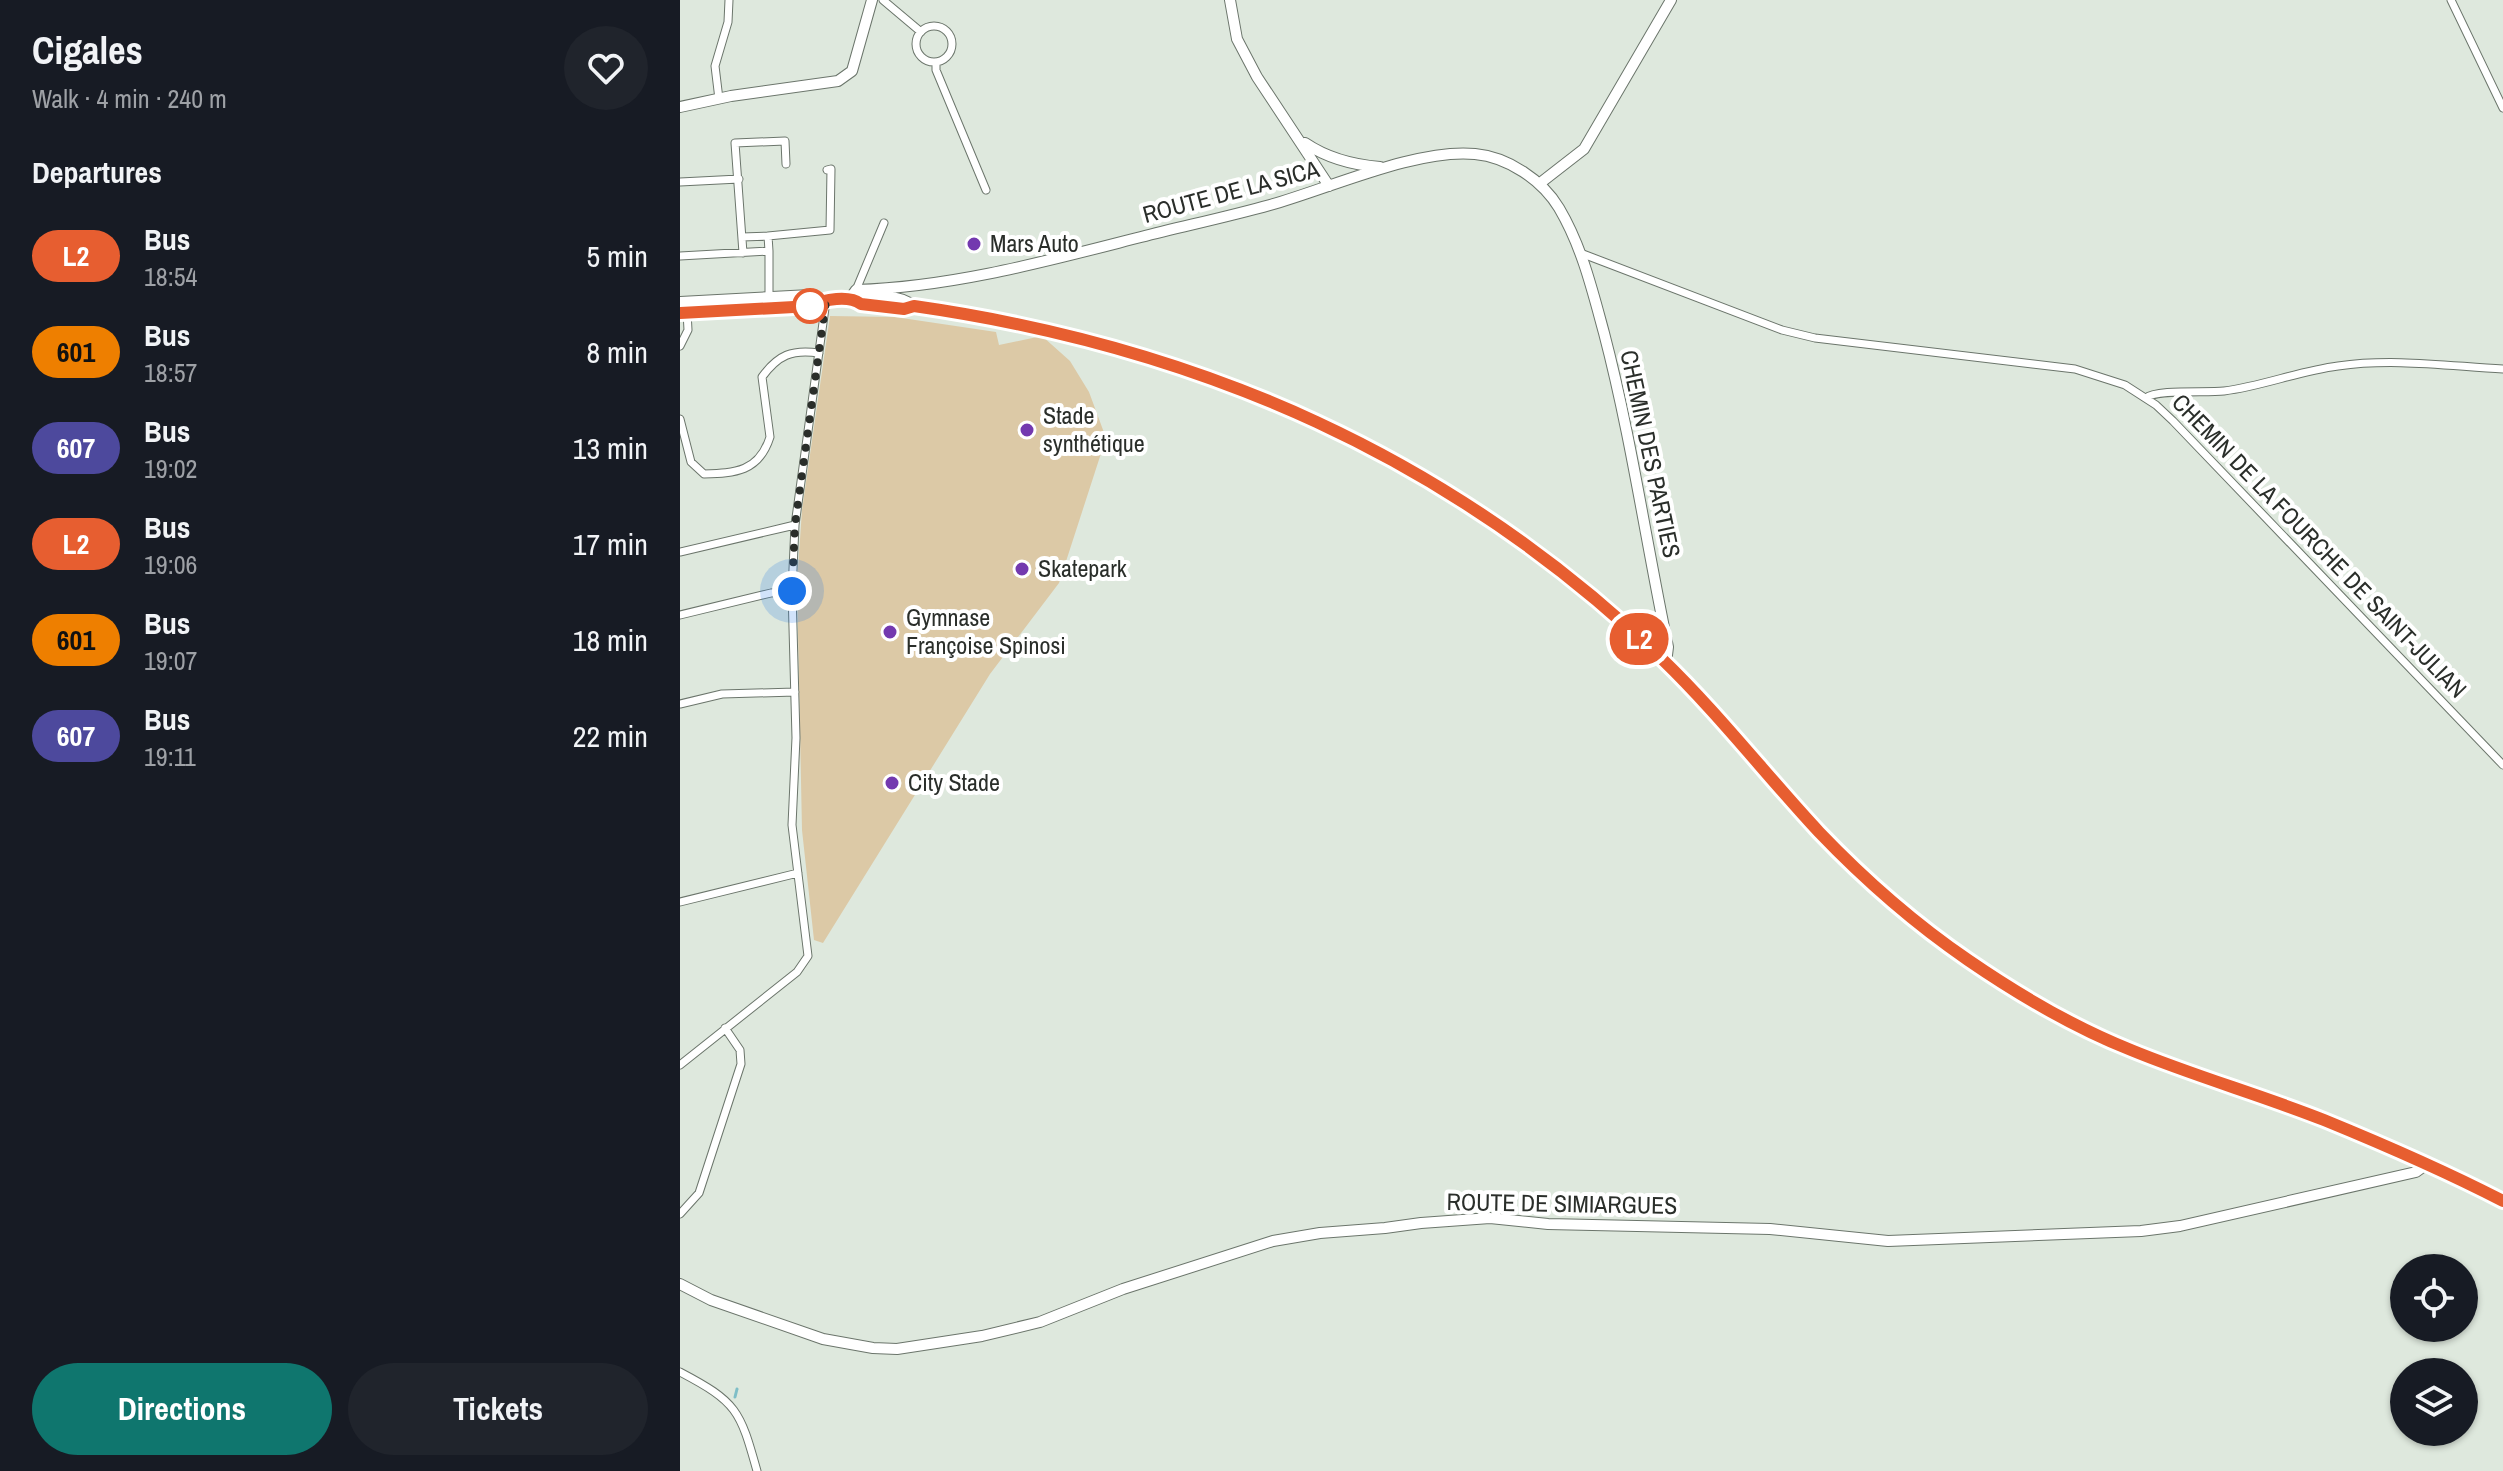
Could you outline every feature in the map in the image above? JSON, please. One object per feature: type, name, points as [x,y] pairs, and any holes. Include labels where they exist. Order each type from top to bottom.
[{"type":"street","points":[[719,99],[715,66],[728,22],[729,0]]},
{"type":"street","points":[[680,107],[838,81],[852,71],[872,0]]},
{"type":"street","points":[[883,0],[921,32]]},
{"type":"street","points":[[1230,0],[1237,39],[1257,77],[1329,186]]},
{"type":"street","points":[[1539,184],[1584,149],[1671,0]]},
{"type":"street","points":[[2451,0],[2503,108]]},
{"type":"street","points":[[936,27],[947,33],[951,45],[947,56],[936,62],[924,59],[916,43],[921,32],[936,27]]},
{"type":"street","points":[[936,62],[936,70],[986,190]]},
{"type":"street","points":[[1300,140],[1318,152],[1362,165],[1387,168]]},
{"type":"street","points":[[743,253],[735,143],[785,141],[786,164]]},
{"type":"street","name":"ROUTE DE LA SICA","points":[[853,296],[1016,269],[1271,205],[1387,168],[1454,153],[1488,156],[1511,165],[1539,184],[1558,206],[1583,254]]},
{"type":"street","points":[[742,237],[830,230],[831,169],[827,170]]},
{"type":"street","points":[[680,182],[739,179]]},
{"type":"street","points":[[853,296],[884,223]]},
{"type":"street","points":[[768,236],[768,303]]},
{"type":"street","points":[[680,256],[769,251]]},
{"type":"street","name":"CHEMIN DE LA FOURCHE DE SAINT-JULIAN","points":[[1583,254],[1782,330],[1815,338],[2075,369],[2125,385],[2146,398],[2183,431],[2503,765]]},
{"type":"street","name":"CHEMIN DES PARTIES","points":[[1583,254],[1619,388],[1668,647],[1666,663]]},
{"type":"street","points":[[680,346],[688,330],[683,307],[768,303],[812,306],[824,300],[863,295],[907,301],[914,306],[1061,332],[1140,354],[1212,377],[1356,440],[1434,483],[1500,527],[1581,589],[1666,663],[1822,835],[1873,885],[1928,931],[2000,982],[2053,1014],[2134,1052],[2322,1120],[2427,1164],[2503,1201]]},
{"type":"street","points":[[680,1065],[797,972],[808,956],[792,825],[796,738],[792,591],[795,525],[824,300]]},
{"type":"street","points":[[680,419],[691,462],[704,474],[737,473],[747,469],[767,446],[770,437],[762,377],[781,356],[806,351],[819,353]]},
{"type":"street","points":[[2146,398],[2159,392],[2225,391],[2336,366],[2407,362],[2503,369]]},
{"type":"street","points":[[680,552],[795,525]]},
{"type":"street","points":[[680,615],[771,593],[792,591]]},
{"type":"street","points":[[680,690],[682,703],[722,694],[795,692]]},
{"type":"street","points":[[680,902],[798,873]]},
{"type":"street","points":[[680,1214],[699,1193],[741,1064],[740,1050],[725,1028]]},
{"type":"street","name":"ROUTE DE SIMIARGUES","points":[[680,1284],[711,1300],[823,1339],[897,1349],[982,1336],[1040,1322],[1123,1289],[1273,1241],[1320,1233],[1477,1218],[1548,1224],[1763,1229],[1888,1241],[2154,1230],[2416,1172],[2427,1164]]},
{"type":"street","points":[[680,1372],[712,1389],[733,1405],[757,1471]]},
{"type":"shaded area","points":[[830,316],[895,317],[996,332],[999,345],[1042,336],[1070,361],[1089,392],[1106,438],[1059,583],[990,674],[823,943],[814,940],[802,830],[797,583],[802,510]]},
{"type":"waterway","points":[[735,1397],[737,1389]]},
{"type":"bus line","name":"L2","points":[[680,313],[812,306],[821,300],[856,299],[861,304],[904,309],[914,306],[1009,321],[1061,332],[1212,377],[1356,440],[1434,483],[1490,520],[1581,589],[1676,673],[1822,835],[1873,885],[1928,931],[2000,982],[2053,1014],[2134,1052],[2322,1120],[2444,1171],[2503,1201]]},
{"type":"place","name":"Mars Auto","points":[[974,244]]},
{"type":"place","name":"Stade synthétique","points":[[1027,430]]},
{"type":"place","name":"Skatepark","points":[[1022,569]]},
{"type":"place","name":"Gymnase Françoise Spinosi","points":[[890,632]]},
{"type":"place","name":"City Stade","points":[[892,783]]},
{"type":"route","points":[[792,591],[795,525],[826,301],[821,300],[810,306]]}]
